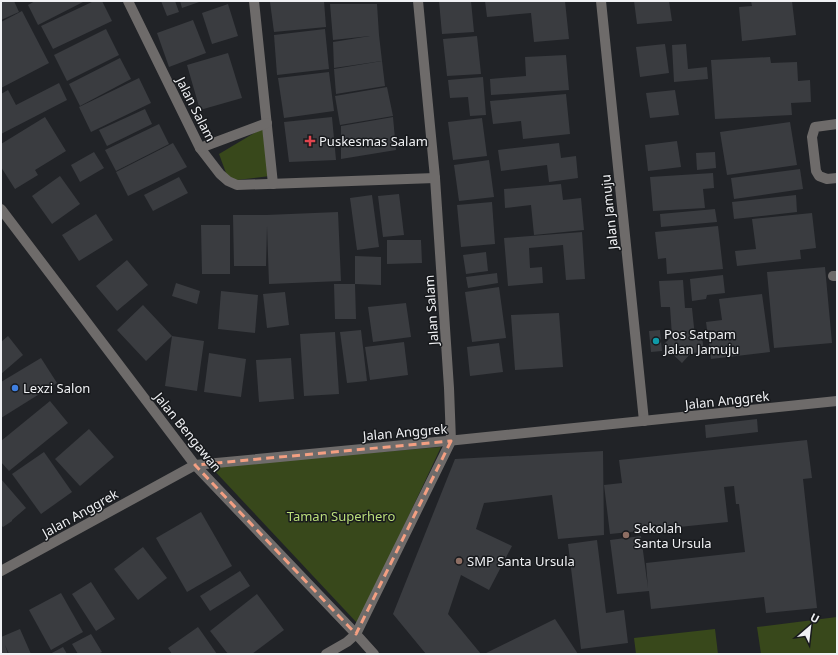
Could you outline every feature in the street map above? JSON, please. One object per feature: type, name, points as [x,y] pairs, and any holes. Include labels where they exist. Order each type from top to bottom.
[{"type":"street","name":"Jalan Salam","points":[[128,1],[200,148],[220,174],[228,181],[237,185],[435,178]]},
{"type":"street","points":[[254,1],[273,184]]},
{"type":"street","name":"Jalan Salam","points":[[418,1],[435,178],[449,388],[450,441]]},
{"type":"street","name":"Jalan Jamuju","points":[[601,1],[644,421]]},
{"type":"street","points":[[200,148],[267,123]]},
{"type":"street","points":[[837,124],[815,127],[812,137],[816,171],[819,176],[827,179],[837,178]]},
{"type":"street","name":"Jalan Bengawan","points":[[3,214],[195,465],[374,654]]},
{"type":"street","name":"Jalan Anggrek","points":[[1,571],[195,465],[450,441],[837,401]]},
{"type":"street","points":[[326,654],[347,642],[356,634],[450,441]]},
{"type":"highlighted area","points":[[451,441],[356,634],[195,465]]},
{"type":"green space","points":[[266,126],[270,176],[229,181],[219,154]]},
{"type":"green space","name":"Taman Superhero","points":[[441,447],[358,624],[210,466]]},
{"type":"green space","points":[[837,617],[837,654],[761,654],[757,627]]},
{"type":"green space","points":[[715,629],[718,654],[636,654],[634,638]]},
{"type":"building","points":[[1,1],[14,1],[19,12],[1,20]]},
{"type":"building","points":[[35,1],[85,1],[38,25],[28,5]]},
{"type":"building","points":[[94,1],[102,1],[112,21],[53,49],[41,26]]},
{"type":"building","points":[[161,1],[175,1],[179,12],[167,16]]},
{"type":"building","points":[[180,1],[202,1],[182,8]]},
{"type":"building","points":[[324,1],[326,27],[274,32],[270,2]]},
{"type":"building","points":[[439,1],[471,1],[474,32],[442,34]]},
{"type":"building","points":[[485,1],[565,1],[569,39],[534,42],[531,13],[487,17]]},
{"type":"building","points":[[634,1],[669,1],[672,21],[637,24]]},
{"type":"building","points":[[751,1],[792,1],[796,35],[742,41],[739,7],[752,6]]},
{"type":"building","points":[[228,4],[238,36],[212,44],[202,13]]},
{"type":"building","points":[[330,4],[377,4],[382,61],[334,68],[333,42],[370,36],[333,40]]},
{"type":"building","points":[[22,11],[49,63],[1,88],[1,22]]},
{"type":"building","points":[[193,20],[206,53],[169,67],[157,33]]},
{"type":"building","points":[[106,29],[119,55],[67,81],[54,55]]},
{"type":"building","points":[[325,29],[329,69],[277,75],[274,35]]},
{"type":"building","points":[[477,36],[481,74],[447,76],[443,39]]},
{"type":"building","points":[[665,44],[669,73],[640,77],[636,47]]},
{"type":"building","points":[[686,44],[688,69],[707,67],[708,79],[674,82],[672,45]]},
{"type":"building","points":[[228,53],[242,98],[200,110],[187,65]]},
{"type":"building","points":[[566,55],[569,90],[491,95],[490,79],[526,76],[525,57]]},
{"type":"building","points":[[770,57],[771,63],[797,62],[798,81],[810,80],[811,102],[791,103],[792,115],[715,119],[711,60]]},
{"type":"building","points":[[120,58],[131,79],[80,106],[69,84]]},
{"type":"building","points":[[382,61],[385,86],[336,94],[334,69]]},
{"type":"building","points":[[329,72],[334,111],[284,118],[278,78]]},
{"type":"building","points":[[483,77],[486,115],[470,116],[468,97],[450,98],[448,80]]},
{"type":"building","points":[[139,78],[151,103],[91,132],[79,107]]},
{"type":"building","points":[[59,83],[67,100],[1,134],[1,94],[8,90],[16,105]]},
{"type":"building","points":[[387,87],[393,116],[340,125],[335,96]]},
{"type":"building","points":[[675,90],[679,115],[650,118],[646,93]]},
{"type":"building","points":[[566,94],[570,134],[523,139],[521,121],[493,124],[490,101]]},
{"type":"building","points":[[145,109],[152,124],[107,146],[99,130]]},
{"type":"building","points":[[45,117],[66,151],[35,170],[38,175],[15,189],[1,167],[1,144]]},
{"type":"building","name":"Puskesmas Salam","points":[[332,117],[336,160],[289,162],[284,122]]},
{"type":"building","points":[[393,117],[396,150],[341,159],[341,126]]},
{"type":"building","points":[[482,118],[487,156],[453,160],[448,122]]},
{"type":"building","points":[[790,122],[797,165],[727,175],[720,132]]},
{"type":"building","points":[[159,124],[169,144],[116,171],[105,150]]},
{"type":"building","points":[[677,141],[681,167],[648,171],[645,145]]},
{"type":"building","points":[[173,143],[187,167],[128,196],[116,172]]},
{"type":"building","points":[[559,143],[561,158],[576,156],[578,178],[549,182],[547,165],[501,171],[498,150]]},
{"type":"building","points":[[94,152],[104,168],[80,182],[71,165]]},
{"type":"building","points":[[715,152],[716,168],[697,170],[696,153]]},
{"type":"building","points":[[489,160],[494,197],[459,201],[454,165]]},
{"type":"building","points":[[800,169],[803,189],[734,199],[731,178]]},
{"type":"building","points":[[713,173],[714,188],[703,189],[705,208],[653,211],[650,177]]},
{"type":"building","points":[[60,176],[80,204],[52,224],[32,196]]},
{"type":"building","points":[[179,177],[188,193],[153,211],[144,195]]},
{"type":"building","points":[[561,184],[563,200],[581,198],[584,230],[534,235],[531,205],[505,208],[504,189]]},
{"type":"building","points":[[399,194],[404,235],[383,237],[378,196]]},
{"type":"building","points":[[372,195],[379,247],[357,250],[350,198]]},
{"type":"building","points":[[796,195],[797,212],[734,219],[732,202]]},
{"type":"building","points":[[492,202],[495,244],[461,247],[457,205]]},
{"type":"building","points":[[715,209],[717,222],[661,227],[660,214]]},
{"type":"building","points":[[338,212],[341,281],[269,284],[267,226],[266,266],[234,266],[233,215]]},
{"type":"building","points":[[812,213],[816,248],[800,250],[801,259],[737,266],[735,251],[756,249],[752,219]]},
{"type":"building","points":[[96,214],[113,240],[79,261],[62,235]]},
{"type":"building","points":[[201,225],[230,225],[230,274],[202,274]]},
{"type":"building","points":[[718,226],[723,269],[667,274],[666,258],[658,259],[655,232]]},
{"type":"building","points":[[582,232],[585,279],[566,280],[563,245],[529,248],[530,268],[542,267],[543,283],[508,286],[504,238]]},
{"type":"building","points":[[387,240],[421,240],[422,263],[387,264]]},
{"type":"building","points":[[486,252],[488,271],[466,274],[463,255]]},
{"type":"building","points":[[355,256],[381,257],[381,285],[355,284]]},
{"type":"building","points":[[127,260],[148,285],[117,311],[96,286]]},
{"type":"building","points":[[825,267],[832,343],[774,348],[767,272]]},
{"type":"building","points":[[497,273],[498,283],[468,288],[466,277]]},
{"type":"building","points":[[723,275],[725,293],[707,295],[706,299],[692,301],[690,279]]},
{"type":"building","points":[[683,280],[685,308],[692,308],[695,337],[702,337],[704,352],[691,353],[682,363],[663,345],[672,336],[670,307],[661,307],[659,281]]},
{"type":"building","points":[[176,283],[200,291],[197,304],[172,296]]},
{"type":"building","points":[[334,284],[355,284],[356,319],[335,319]]},
{"type":"building","points":[[499,287],[506,338],[472,342],[465,292]]},
{"type":"building","points":[[221,291],[258,295],[255,333],[218,329]]},
{"type":"building","points":[[285,292],[289,325],[267,328],[263,294]]},
{"type":"building","points":[[762,294],[770,352],[711,359],[706,322],[722,320],[719,299]]},
{"type":"building","points":[[406,303],[411,337],[373,342],[368,307]]},
{"type":"building","points":[[143,305],[172,336],[146,361],[117,330]]},
{"type":"building","points":[[559,313],[563,367],[515,370],[511,315]]},
{"type":"building","points":[[361,330],[367,381],[347,383],[340,332]]},
{"type":"building","name":"Pos Satpam Jalan Jamuju","points":[[660,330],[662,351],[651,352],[649,331]]},
{"type":"building","points":[[335,332],[339,394],[304,396],[300,334]]},
{"type":"building","points":[[8,336],[23,355],[1,374],[1,342]]},
{"type":"building","points":[[172,336],[204,341],[197,391],[165,386]]},
{"type":"building","points":[[404,342],[408,375],[370,380],[365,347]]},
{"type":"building","points":[[499,343],[503,372],[470,376],[467,347]]},
{"type":"building","points":[[209,353],[246,359],[241,397],[204,392]]},
{"type":"building","points":[[41,358],[57,383],[1,418],[1,382]]},
{"type":"building","points":[[291,358],[294,399],[259,402],[256,360]]},
{"type":"building","points":[[50,401],[68,423],[9,471],[1,462],[1,441]]},
{"type":"building","points":[[757,419],[758,432],[706,438],[705,425]]},
{"type":"building","points":[[89,429],[114,457],[80,486],[55,459]]},
{"type":"building","points":[[807,440],[812,478],[803,479],[817,608],[766,613],[764,597],[651,609],[649,591],[617,594],[610,540],[641,536],[648,588],[646,563],[745,552],[739,504],[736,504],[734,486],[724,487],[728,522],[610,534],[604,485],[622,483],[619,460]]},
{"type":"building","name":"SMP Santa Ursula","points":[[603,451],[604,535],[558,539],[552,495],[484,503],[476,529],[512,546],[489,590],[461,575],[448,614],[481,654],[426,654],[393,614],[455,459]]},
{"type":"building","points":[[44,452],[72,492],[41,514],[12,474]]},
{"type":"building","points":[[1,479],[26,508],[3,527],[1,525]]},
{"type":"building","points":[[201,512],[232,566],[187,592],[156,538]]},
{"type":"building","points":[[597,540],[606,613],[624,610],[628,643],[581,649],[568,544]]},
{"type":"building","points":[[143,547],[167,578],[138,600],[114,569]]},
{"type":"building","points":[[240,571],[250,586],[210,611],[200,596]]},
{"type":"building","points":[[91,582],[115,619],[96,631],[72,594]]},
{"type":"building","points":[[61,593],[83,632],[51,650],[29,610]]},
{"type":"building","points":[[257,594],[284,630],[252,654],[228,654],[210,631]]},
{"type":"building","points":[[555,619],[578,654],[484,654]]},
{"type":"building","points":[[198,627],[217,654],[172,654],[168,648]]},
{"type":"building","points":[[20,629],[31,654],[9,654],[5,645],[8,654],[1,654],[1,637]]},
{"type":"building","points":[[91,634],[102,652],[98,654],[78,654],[72,644]]},
{"type":"building","points":[[63,647],[67,654],[50,654]]},
{"type":"place","name":"Puskesmas Salam","points":[[310,141]]},
{"type":"place","name":"Pos Satpam Jalan Jamuju","points":[[656,341]]},
{"type":"place","name":"Lexzi Salon","points":[[15,388]]},
{"type":"place","name":"Sekolah Santa Ursula","points":[[626,535]]},
{"type":"place","name":"SMP Santa Ursula","points":[[459,561]]}]
